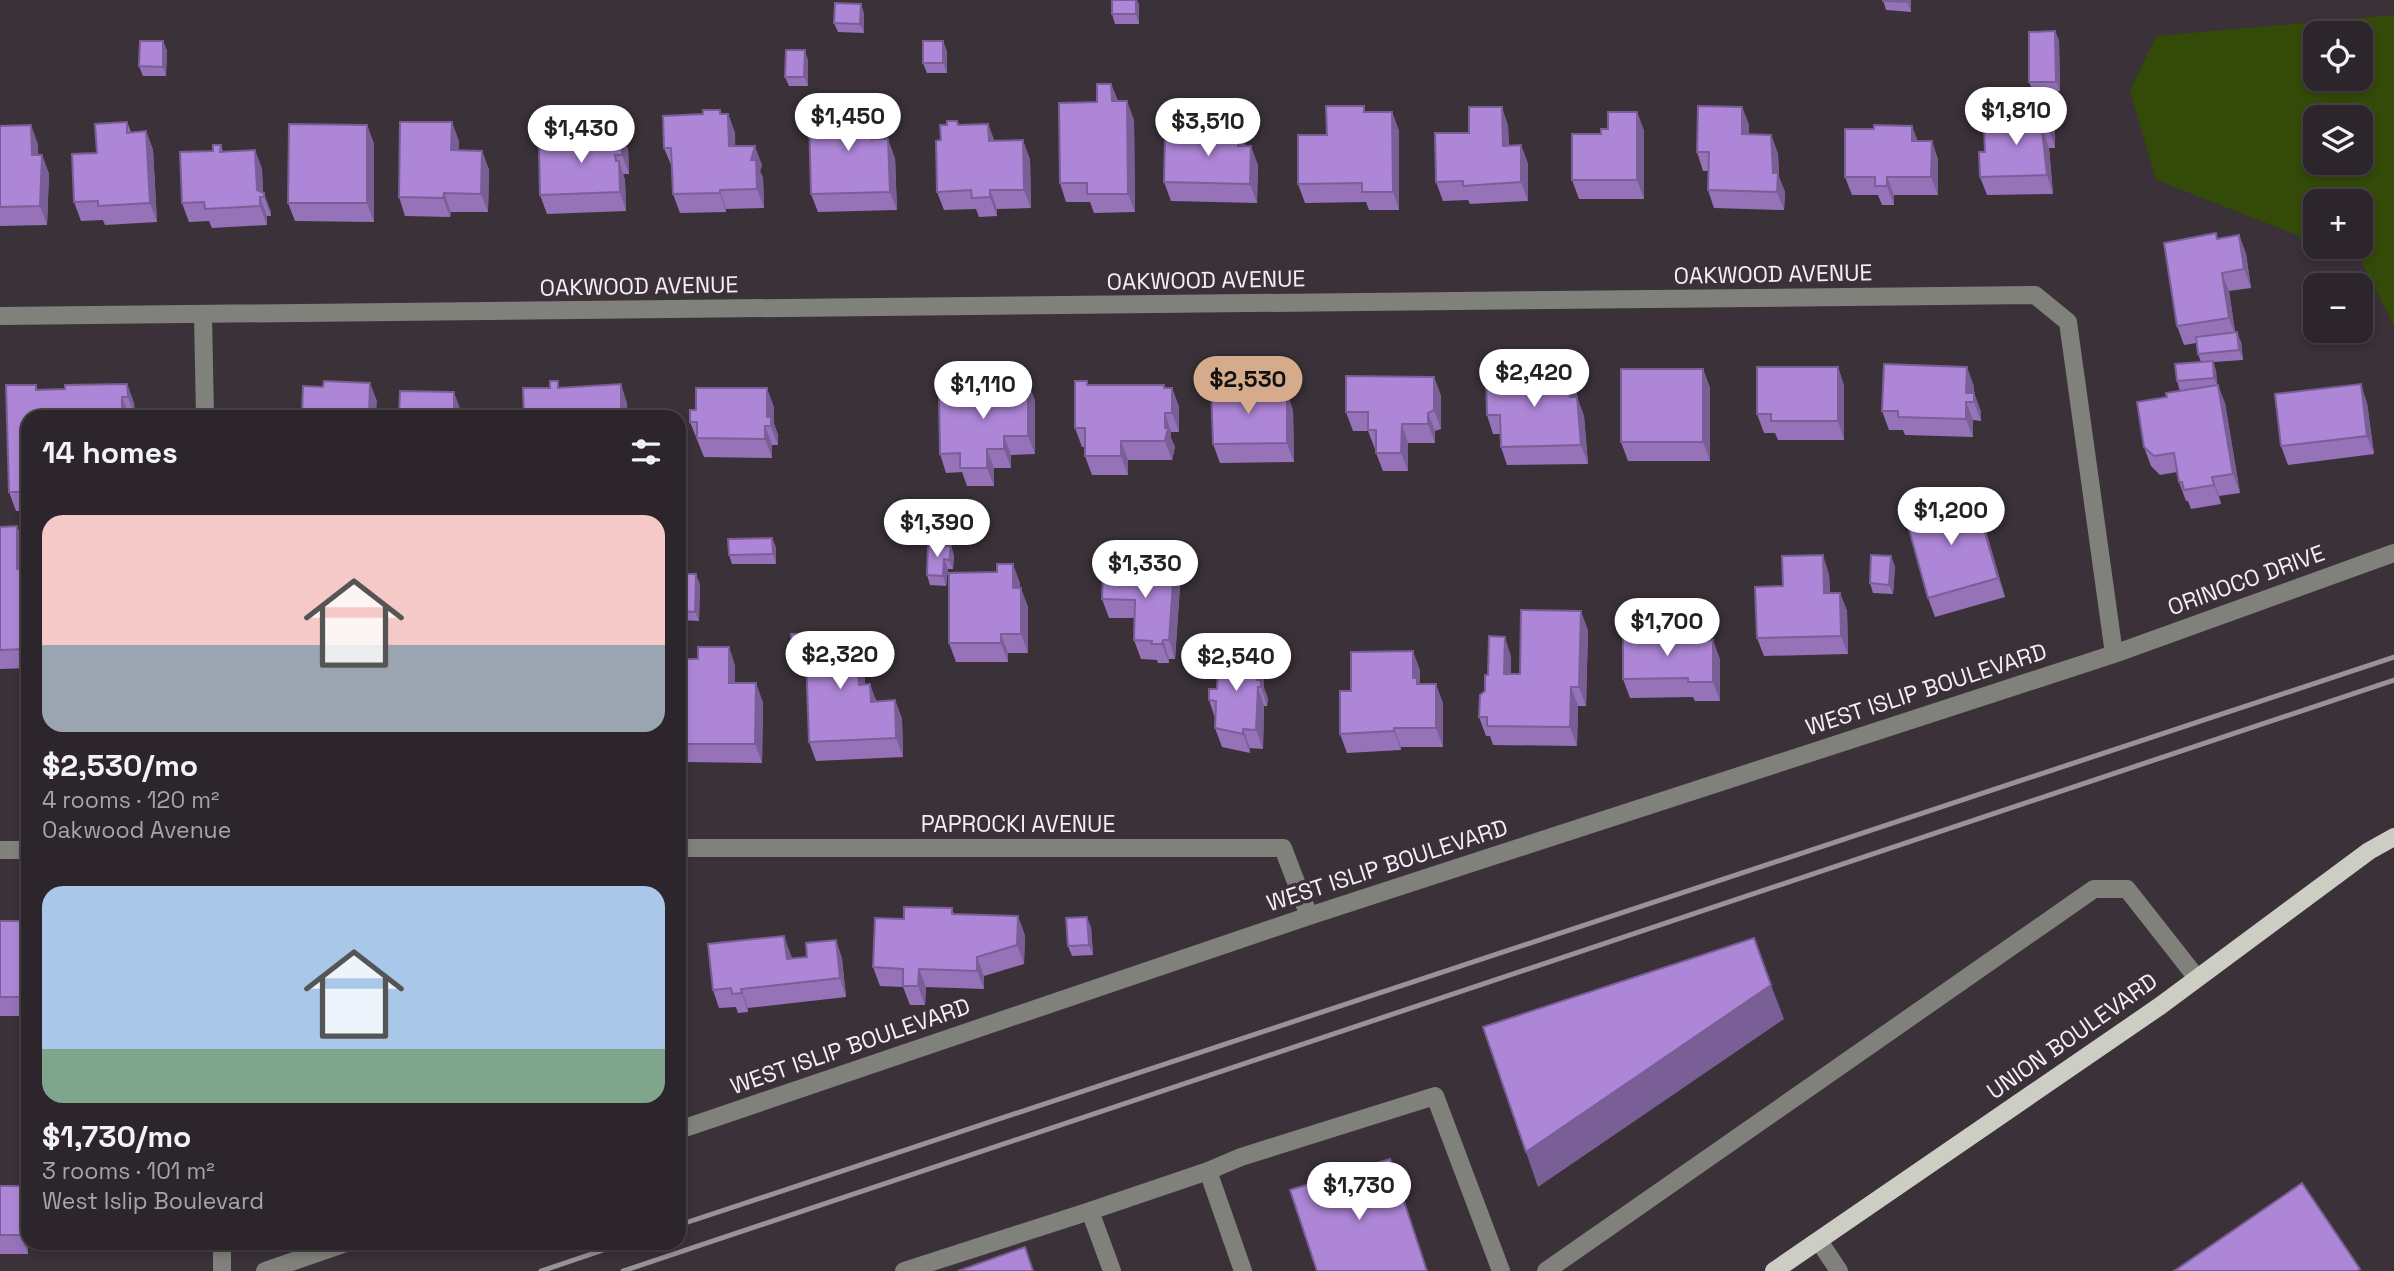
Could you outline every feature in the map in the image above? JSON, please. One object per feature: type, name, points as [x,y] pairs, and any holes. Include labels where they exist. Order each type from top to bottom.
[{"type":"main road","name":"UNION BOULEVARD","points":[[1774,1271],[2197,978],[2370,851],[2394,837]]},
{"type":"street","name":"OAKWOOD AVENUE","points":[[0,316],[2035,295],[2068,322],[2114,654]]},
{"type":"street","points":[[203,315],[205,410]]},
{"type":"street","name":"ORINOCO DRIVE","points":[[2114,654],[2394,553]]},
{"type":"street","name":"WEST ISLIP BOULEVARD","points":[[686,1128],[1309,916],[2114,654]]},
{"type":"street","name":"PAPROCKI AVENUE","points":[[686,848],[1283,848],[1309,916]]},
{"type":"street","points":[[0,850],[21,850]]},
{"type":"street","points":[[1546,1271],[2094,889],[2127,889],[2197,978]]},
{"type":"street","points":[[904,1271],[1090,1211],[1241,1157],[1435,1096],[1501,1271]]},
{"type":"street","points":[[1208,1171],[1243,1271]]},
{"type":"street","points":[[1090,1211],[1112,1271]]},
{"type":"street","points":[[1819,1241],[1839,1271]]},
{"type":"street","points":[[222,1250],[222,1271]]},
{"type":"street","points":[[265,1271],[326,1250]]},
{"type":"green space","points":[[2394,15],[2394,326],[2373,285],[2373,273],[2367,273],[2360,259],[2373,259],[2373,189],[2303,189],[2303,237],[2156,180],[2130,91],[2156,36],[2303,23],[2303,91],[2373,91],[2373,21],[2326,21]]},
{"type":"building","points":[[1112,0],[1136,0],[1136,14],[1112,14]]},
{"type":"building","points":[[1907,0],[1907,2],[1883,1]]},
{"type":"building","points":[[835,3],[861,4],[860,24],[834,23]]},
{"type":"building","points":[[2055,31],[2056,82],[2029,82],[2029,32]]},
{"type":"building","points":[[140,41],[163,41],[163,67],[139,66]]},
{"type":"building","points":[[923,41],[943,41],[943,63],[923,63]]},
{"type":"building","points":[[786,50],[805,50],[804,77],[785,77]]},
{"type":"building","points":[[1097,84],[1111,84],[1112,101],[1127,101],[1128,194],[1087,194],[1087,183],[1060,183],[1059,103],[1097,102]]},
{"type":"building","points":[[870,97],[871,139],[888,139],[890,192],[811,194],[809,118],[841,117],[845,114],[844,98]]},
{"type":"building","points":[[1326,106],[1364,106],[1364,112],[1392,112],[1393,192],[1362,192],[1362,183],[1298,184],[1298,135],[1327,135]]},
{"type":"building","points":[[1698,106],[1742,107],[1742,134],[1771,135],[1773,173],[1778,173],[1777,192],[1708,190],[1709,152],[1697,152]]},
{"type":"building","points":[[1469,107],[1502,107],[1503,146],[1521,145],[1521,182],[1463,186],[1463,181],[1436,182],[1435,133],[1469,133]]},
{"type":"building","points":[[703,110],[720,110],[720,114],[728,114],[729,146],[755,146],[751,160],[756,160],[757,189],[673,194],[671,148],[664,148],[663,116],[703,114]]},
{"type":"building","points":[[1608,112],[1637,112],[1637,180],[1572,180],[1572,134],[1601,134],[1601,129],[1608,129]]},
{"type":"building","points":[[2048,112],[2049,129],[2042,129],[2047,175],[1980,177],[1979,152],[1985,152],[1984,127],[2007,127],[2007,113]]},
{"type":"building","points":[[947,121],[957,121],[958,125],[988,124],[989,141],[1023,140],[1024,190],[990,190],[990,197],[972,198],[971,190],[937,192],[936,141],[941,140],[940,125],[947,125]]},
{"type":"building","points":[[127,122],[127,133],[146,131],[150,203],[98,206],[98,201],[74,202],[72,154],[97,153],[95,124]]},
{"type":"building","points":[[400,122],[452,122],[451,150],[482,151],[481,194],[444,193],[443,198],[399,197]]},
{"type":"building","points":[[289,124],[367,125],[367,203],[288,203]]},
{"type":"building","points":[[31,125],[32,155],[42,155],[40,206],[0,207],[0,126]]},
{"type":"building","points":[[1874,125],[1912,126],[1912,141],[1932,141],[1931,177],[1887,177],[1887,186],[1875,186],[1875,177],[1845,177],[1845,129],[1874,129]]},
{"type":"building","points":[[1194,127],[1239,127],[1238,146],[1251,146],[1250,184],[1164,182],[1165,137],[1194,138]]},
{"type":"building","points":[[581,129],[582,150],[599,149],[599,131],[621,130],[622,155],[615,155],[616,161],[619,161],[620,192],[540,195],[539,149],[555,148],[554,131]]},
{"type":"building","points":[[213,145],[221,145],[220,152],[255,150],[257,190],[264,193],[264,197],[260,197],[260,206],[205,209],[204,202],[182,203],[180,152],[213,151]]},
{"type":"building","points":[[2216,233],[2217,239],[2239,235],[2244,269],[2222,273],[2229,318],[2177,326],[2164,243]]},
{"type":"building","points":[[2237,332],[2239,350],[2198,354],[2196,337]]},
{"type":"building","points":[[2213,361],[2214,378],[2177,381],[2175,364]]},
{"type":"building","points":[[1884,364],[1967,367],[1966,393],[1974,393],[1974,402],[1966,402],[1966,419],[1898,417],[1898,411],[1882,411]]},
{"type":"building","points":[[1757,367],[1838,367],[1838,421],[1771,421],[1771,414],[1757,414]]},
{"type":"building","points":[[1621,369],[1703,369],[1703,442],[1621,442]]},
{"type":"building","points":[[1570,372],[1570,397],[1577,397],[1581,445],[1501,447],[1500,415],[1487,415],[1486,373]]},
{"type":"building","points":[[1346,376],[1434,377],[1434,410],[1428,413],[1428,424],[1402,424],[1401,453],[1376,453],[1376,430],[1368,430],[1368,412],[1346,412]]},
{"type":"building","points":[[324,381],[370,383],[369,410],[302,410],[303,386],[323,387]]},
{"type":"building","points":[[550,381],[558,381],[558,388],[621,384],[621,410],[524,410],[523,388],[550,388]]},
{"type":"building","points":[[1075,381],[1087,381],[1087,385],[1164,385],[1164,388],[1172,388],[1172,413],[1165,413],[1165,428],[1168,428],[1165,441],[1121,441],[1121,456],[1085,456],[1085,428],[1075,428]]},
{"type":"building","points":[[1028,382],[1028,436],[1004,436],[1004,449],[987,449],[987,468],[960,468],[960,453],[940,454],[939,395],[983,394],[983,383]]},
{"type":"building","points":[[127,384],[128,397],[122,397],[122,410],[21,410],[21,492],[9,492],[6,385],[36,385],[36,390],[65,389],[65,385]]},
{"type":"building","points":[[2361,384],[2367,436],[2281,446],[2275,394]]},
{"type":"building","points":[[1211,385],[1239,385],[1239,391],[1287,391],[1287,443],[1213,444]]},
{"type":"building","points":[[2218,385],[2233,474],[2212,477],[2214,485],[2184,490],[2182,482],[2179,482],[2174,453],[2154,456],[2144,447],[2137,402],[2167,397],[2166,393]]},
{"type":"building","points":[[696,388],[767,388],[767,417],[771,417],[771,426],[765,426],[765,439],[697,438],[697,422],[690,422],[690,410],[696,410]]},
{"type":"building","points":[[400,391],[454,392],[454,410],[399,410]]},
{"type":"building","points":[[1974,495],[1998,578],[1928,598],[1905,515]]},
{"type":"building","points":[[17,526],[17,569],[21,569],[21,649],[0,650],[0,527]]},
{"type":"building","points":[[772,538],[773,554],[729,555],[728,539]]},
{"type":"building","points":[[928,544],[951,546],[949,560],[944,559],[943,576],[927,575]]},
{"type":"building","points":[[1823,555],[1824,593],[1840,593],[1841,636],[1757,638],[1755,587],[1783,586],[1782,556]]},
{"type":"building","points":[[1871,555],[1891,556],[1889,585],[1870,583]]},
{"type":"building","points":[[997,564],[1013,564],[1013,588],[1021,588],[1021,634],[1001,634],[1001,643],[949,643],[949,573],[997,572]]},
{"type":"building","points":[[1141,567],[1174,568],[1169,640],[1163,640],[1162,644],[1134,640],[1135,600],[1102,599],[1103,574],[1141,576]]},
{"type":"building","points":[[686,574],[696,574],[695,612],[686,611]]},
{"type":"building","points":[[1521,610],[1581,611],[1579,687],[1571,687],[1570,727],[1487,726],[1487,717],[1479,717],[1480,695],[1485,691],[1485,675],[1488,675],[1489,636],[1505,637],[1504,674],[1520,674]]},
{"type":"building","points":[[856,632],[859,685],[870,684],[871,702],[895,700],[896,738],[809,742],[806,655],[792,655],[791,634]]},
{"type":"building","points":[[1623,634],[1688,634],[1688,641],[1713,640],[1713,682],[1688,682],[1688,678],[1623,679]]},
{"type":"building","points":[[698,647],[729,647],[729,683],[756,683],[755,744],[686,744],[686,659],[698,659]]},
{"type":"building","points":[[1413,651],[1413,678],[1417,678],[1417,684],[1436,684],[1436,728],[1394,728],[1394,731],[1340,734],[1340,691],[1351,691],[1351,652]]},
{"type":"building","points":[[1218,653],[1258,655],[1257,680],[1261,680],[1261,687],[1258,687],[1256,730],[1243,729],[1243,734],[1215,728],[1216,701],[1209,700],[1209,689],[1217,689]]},
{"type":"building","points":[[904,907],[952,908],[952,914],[1018,916],[1017,945],[977,957],[977,971],[919,969],[918,986],[903,986],[903,969],[873,967],[875,918],[904,919]]},
{"type":"building","points":[[1087,917],[1089,945],[1068,946],[1066,918]]},
{"type":"building","points":[[0,921],[21,921],[21,997],[0,997]]},
{"type":"building","points":[[784,936],[787,959],[807,957],[806,943],[836,940],[840,978],[741,989],[742,993],[732,994],[731,988],[713,990],[708,944]]},
{"type":"building","points":[[1754,938],[1771,985],[1526,1152],[1483,1027]]},
{"type":"building","points":[[1390,1159],[1427,1271],[1317,1271],[1290,1190]]},
{"type":"building","points":[[2302,1183],[2360,1269],[2174,1271]]},
{"type":"building","points":[[0,1186],[21,1186],[21,1235],[0,1235]]},
{"type":"building","points":[[1025,1247],[1033,1271],[958,1271]]},
{"type":"railway","points":[[686,1223],[2394,657]]},
{"type":"railway","points":[[686,1250],[2394,680]]},
{"type":"railway","points":[[541,1271],[603,1250]]},
{"type":"railway","points":[[623,1271],[686,1250]]}]
